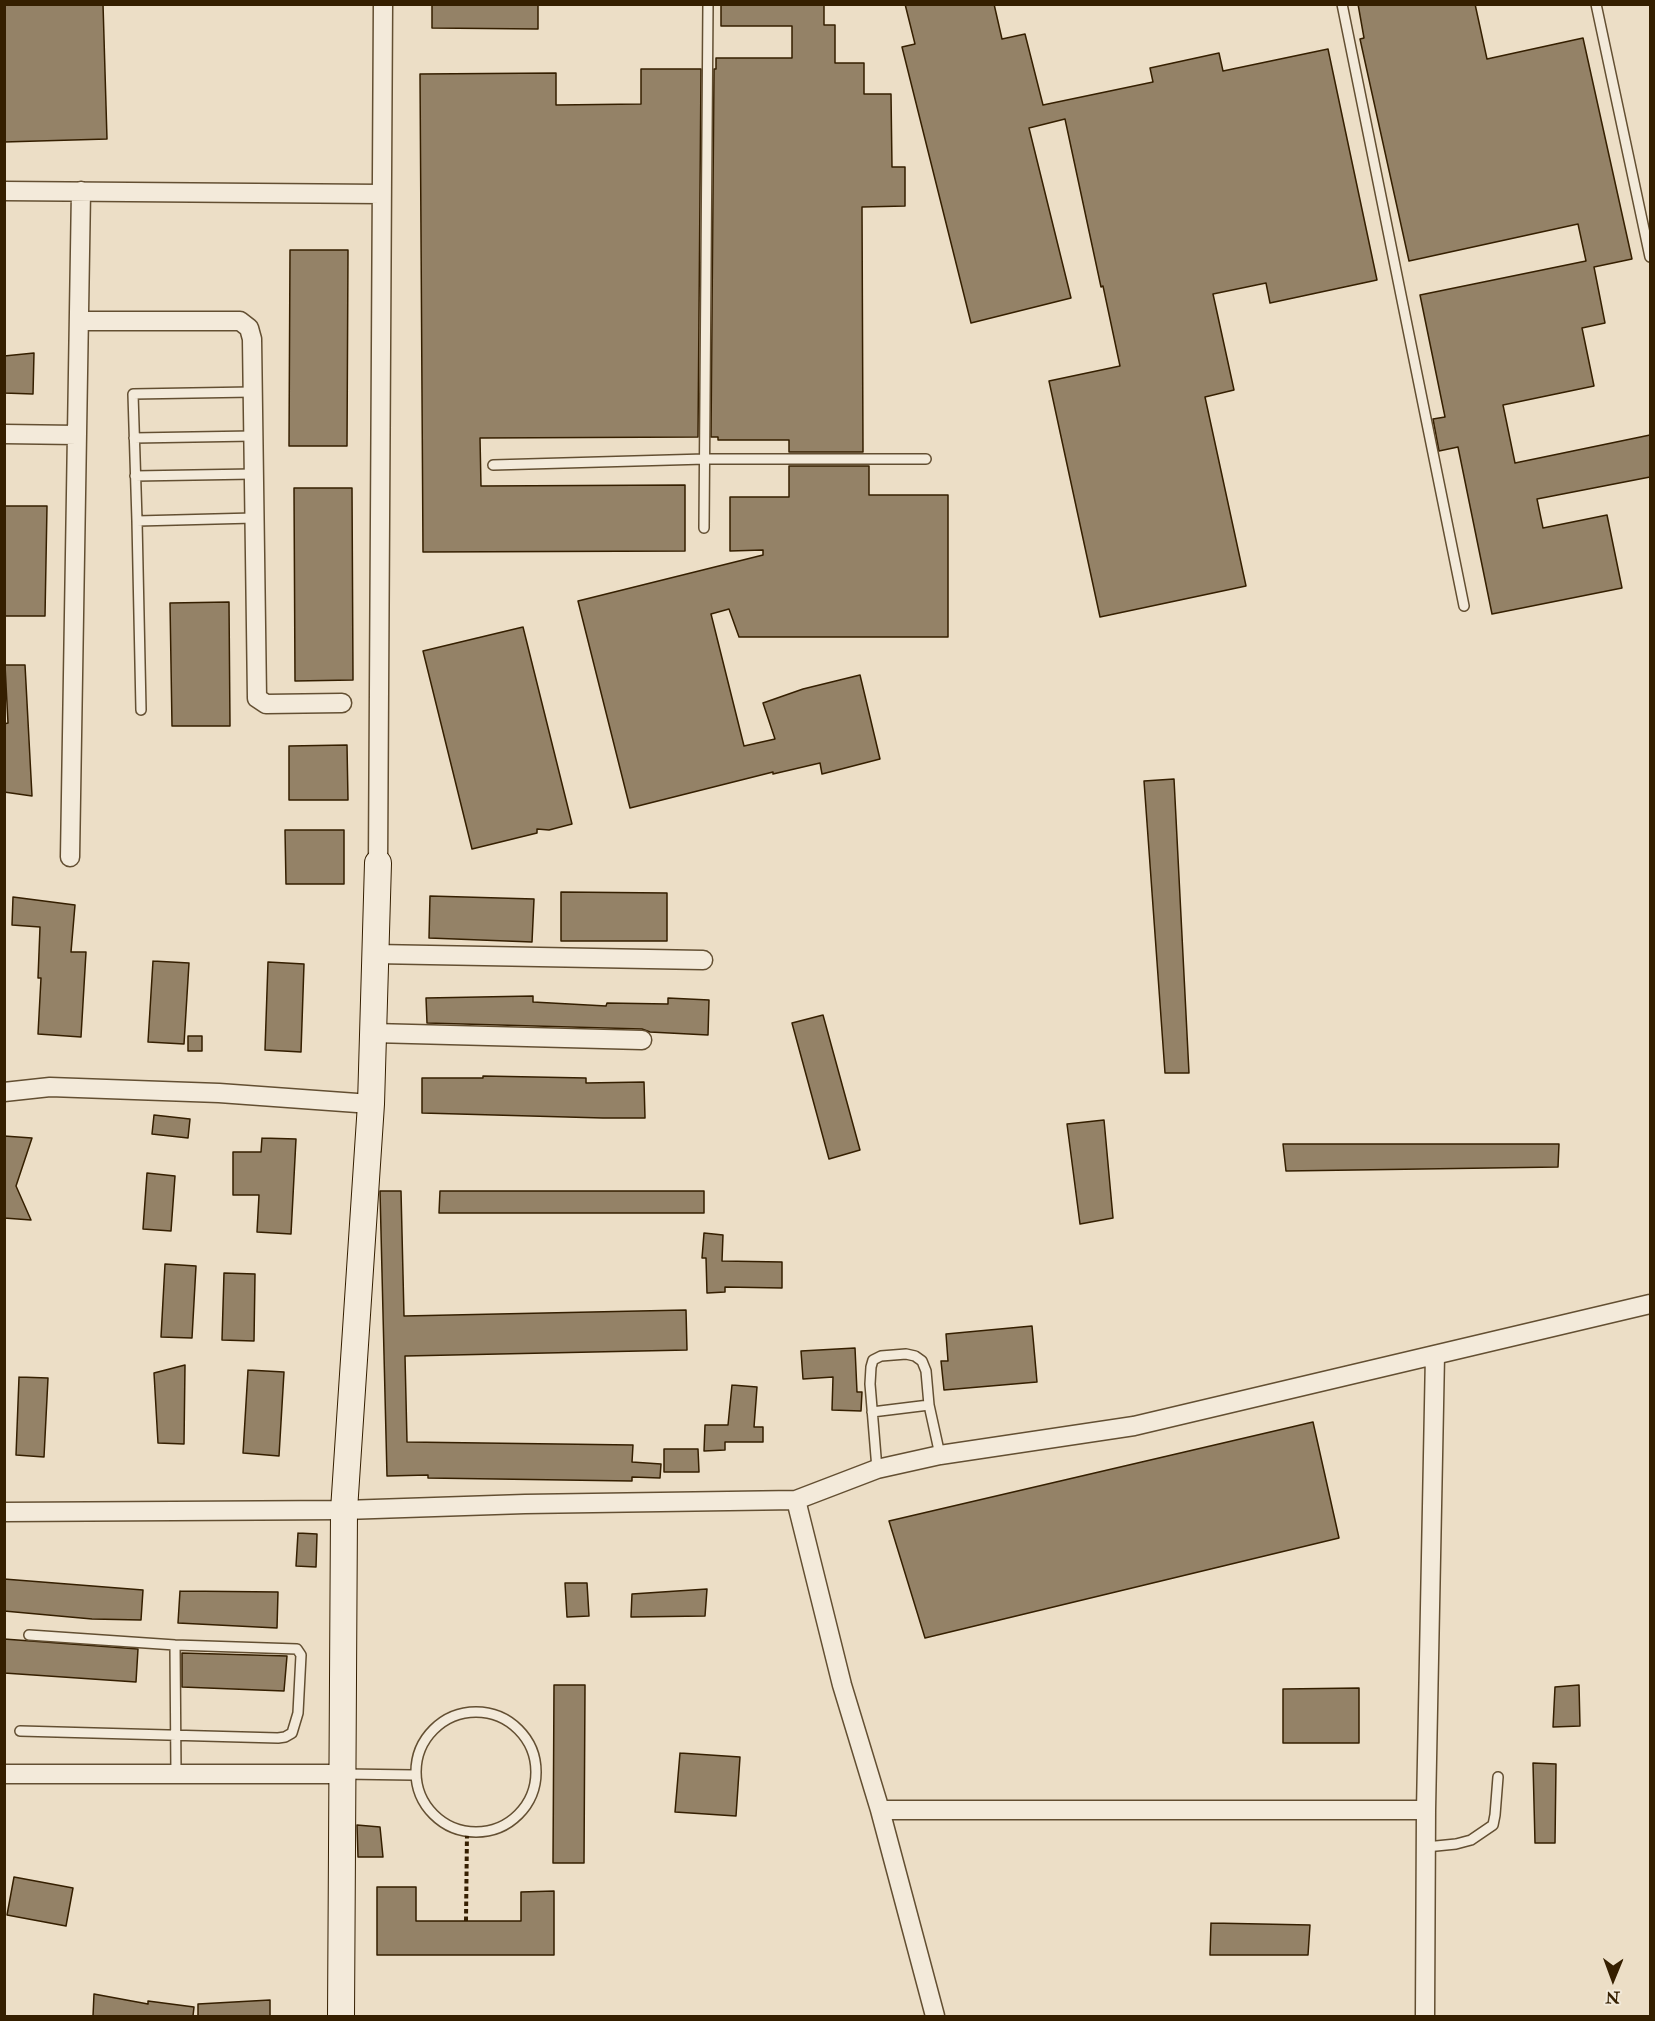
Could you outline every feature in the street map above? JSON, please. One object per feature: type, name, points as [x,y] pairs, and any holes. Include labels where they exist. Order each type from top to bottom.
[{"type":"street","points":[[341,2016],[344,1510],[371,1104],[378,863],[383,4]]},
{"type":"street","points":[[4,191],[381,194]]},
{"type":"street","points":[[70,857],[81,191]]},
{"type":"street","points":[[79,321],[240,321],[249,328],[252,339],[257,698],[266,704],[342,703]]},
{"type":"street","points":[[4,434],[77,435]]},
{"type":"street","points":[[375,954],[703,960]]},
{"type":"street","points":[[373,1033],[642,1040]]},
{"type":"street","points":[[4,1092],[50,1087],[219,1093],[371,1104]]},
{"type":"street","points":[[4,1512],[344,1510],[525,1503],[796,1500],[877,1469],[940,1455],[1134,1426],[1650,1304]]},
{"type":"street","points":[[1425,2016],[1426,1810],[1435,1355]]},
{"type":"street","points":[[796,1500],[842,1685],[880,1810],[934,2016]]},
{"type":"street","points":[[4,1774],[343,1774]]},
{"type":"street","points":[[880,1810],[1426,1810]]},
{"type":"lane","points":[[704,528],[708,4]]},
{"type":"lane","points":[[1342,4],[1464,606]]},
{"type":"lane","points":[[1596,4],[1650,256]]},
{"type":"lane","points":[[141,710],[132,394],[252,392]]},
{"type":"lane","points":[[134,438],[253,436]]},
{"type":"lane","points":[[493,465],[705,459],[926,459]]},
{"type":"lane","points":[[135,476],[253,474]]},
{"type":"lane","points":[[137,521],[254,518]]},
{"type":"lane","points":[[877,1469],[871,1367],[873,1360],[881,1356],[906,1354],[922,1361],[926,1371],[929,1405],[940,1455]]},
{"type":"lane","points":[[872,1412],[929,1405]]},
{"type":"lane","points":[[20,1731],[285,1737],[291,1733],[298,1713],[301,1655],[297,1649],[175,1645],[29,1635]]},
{"type":"lane","points":[[175,1645],[176,1774]]},
{"type":"lane","points":[[492,1712],[525,1734],[538,1770],[528,1807],[498,1831],[467,1832],[459,1832],[427,1811],[413,1775],[424,1738],[454,1714],[492,1712]]},
{"type":"lane","points":[[343,1774],[413,1775]]},
{"type":"lane","points":[[1426,1847],[1471,1840],[1493,1825],[1496,1815],[1498,1777]]},
{"type":"path","points":[[466,1921],[467,1832]]},
{"type":"building","points":[[4,4],[103,4],[107,139],[4,142]]},
{"type":"building","points":[[432,4],[538,4],[538,29],[432,28]]},
{"type":"building","points":[[721,4],[824,4],[824,25],[835,25],[835,63],[864,63],[864,94],[891,94],[892,167],[905,167],[905,206],[862,207],[863,452],[789,452],[789,440],[718,440],[718,437],[711,437],[714,69],[716,69],[716,58],[792,58],[792,26],[721,26]]},
{"type":"building","points":[[905,4],[994,4],[1002,39],[1025,34],[1043,105],[1153,82],[1150,68],[1219,53],[1223,71],[1328,49],[1377,280],[1270,303],[1266,283],[1213,294],[1234,390],[1205,397],[1246,586],[1100,617],[1049,381],[1120,366],[1065,119],[1029,128],[1071,298],[971,323],[902,47],[915,44]]},
{"type":"building","points":[[1358,4],[1475,4],[1487,59],[1583,38],[1632,259],[1594,267],[1605,323],[1582,328],[1594,386],[1503,405],[1515,463],[1650,435],[1650,477],[1537,499],[1543,528],[1607,515],[1622,588],[1492,614],[1458,447],[1439,451],[1433,419],[1445,417],[1420,295],[1586,261],[1578,224],[1409,261],[1360,39],[1364,38]]},
{"type":"building","points":[[641,69],[701,69],[698,437],[480,438],[481,486],[685,485],[685,551],[423,552],[420,74],[556,73],[556,105],[641,104]]},
{"type":"building","points":[[290,250],[348,250],[347,446],[289,446]]},
{"type":"building","points":[[34,353],[33,394],[4,393],[4,356]]},
{"type":"building","points":[[789,466],[869,466],[869,495],[948,495],[948,637],[739,637],[729,609],[711,614],[744,746],[775,739],[763,703],[803,689],[860,675],[880,759],[822,774],[820,763],[773,774],[773,772],[630,808],[578,601],[763,555],[763,550],[730,551],[730,497],[789,497]]},
{"type":"building","points":[[294,488],[352,488],[353,680],[295,681]]},
{"type":"building","points":[[4,506],[47,506],[45,616],[4,616]]},
{"type":"building","points":[[229,602],[230,726],[172,726],[170,603]]},
{"type":"building","points":[[523,627],[572,824],[549,830],[537,829],[537,833],[472,849],[423,651]]},
{"type":"building","points":[[5,665],[25,665],[32,796],[4,792],[4,724],[8,723]]},
{"type":"building","points":[[347,745],[348,800],[289,800],[289,746]]},
{"type":"building","points":[[1174,779],[1189,1073],[1165,1073],[1144,781]]},
{"type":"building","points":[[285,830],[344,830],[344,884],[286,884]]},
{"type":"building","points":[[561,892],[667,893],[667,941],[561,941]]},
{"type":"building","points":[[430,896],[534,899],[532,942],[429,938]]},
{"type":"building","points":[[13,897],[75,905],[71,952],[86,952],[81,1037],[38,1034],[41,978],[38,978],[40,927],[12,925]]},
{"type":"building","points":[[153,961],[189,963],[184,1044],[148,1042]]},
{"type":"building","points":[[268,962],[304,964],[301,1052],[265,1050]]},
{"type":"building","points":[[533,996],[533,1002],[606,1006],[607,1003],[668,1004],[668,998],[709,1000],[708,1035],[650,1032],[642,1029],[427,1023],[426,998]]},
{"type":"building","points":[[823,1015],[860,1150],[829,1159],[792,1023]]},
{"type":"building","points":[[188,1036],[202,1036],[202,1051],[188,1051]]},
{"type":"building","points":[[483,1076],[586,1078],[586,1083],[644,1082],[645,1118],[422,1113],[422,1078],[483,1078]]},
{"type":"building","points":[[154,1115],[190,1119],[188,1138],[152,1134]]},
{"type":"building","points":[[1104,1120],[1113,1218],[1080,1224],[1067,1124]]},
{"type":"building","points":[[4,1136],[32,1138],[16,1186],[31,1220],[4,1218]]},
{"type":"building","points":[[262,1138],[296,1139],[291,1234],[257,1232],[259,1195],[233,1195],[233,1152],[261,1152]]},
{"type":"building","points":[[1283,1144],[1559,1144],[1558,1167],[1286,1171]]},
{"type":"building","points":[[147,1173],[175,1176],[171,1231],[143,1229]]},
{"type":"building","points":[[380,1191],[401,1191],[404,1316],[686,1310],[687,1350],[405,1356],[407,1442],[633,1445],[632,1462],[661,1464],[660,1478],[632,1477],[632,1481],[428,1478],[428,1475],[387,1476]]},
{"type":"building","points":[[440,1191],[704,1191],[704,1213],[439,1213]]},
{"type":"building","points":[[704,1233],[723,1235],[722,1261],[782,1262],[782,1288],[725,1287],[725,1292],[707,1293],[706,1258],[702,1258]]},
{"type":"building","points":[[165,1264],[196,1266],[192,1338],[161,1337]]},
{"type":"building","points":[[224,1273],[255,1274],[254,1341],[222,1340]]},
{"type":"building","points":[[1032,1326],[1037,1382],[944,1390],[941,1361],[948,1361],[946,1334]]},
{"type":"building","points":[[855,1348],[857,1392],[862,1392],[861,1411],[832,1410],[833,1377],[803,1379],[801,1351]]},
{"type":"building","points":[[185,1365],[184,1444],[158,1443],[154,1373]]},
{"type":"building","points":[[248,1370],[284,1372],[279,1456],[243,1453]]},
{"type":"building","points":[[19,1377],[48,1378],[44,1457],[16,1455]]},
{"type":"building","points":[[732,1385],[757,1387],[754,1427],[763,1427],[763,1442],[725,1442],[725,1450],[704,1451],[705,1425],[728,1425]]},
{"type":"building","points":[[1313,1422],[1339,1538],[925,1638],[889,1521]]},
{"type":"building","points":[[664,1449],[698,1449],[699,1472],[664,1472]]},
{"type":"building","points":[[298,1533],[317,1534],[316,1567],[296,1566]]},
{"type":"building","points":[[4,1579],[143,1590],[141,1620],[92,1619],[4,1611]]},
{"type":"building","points":[[565,1583],[587,1583],[589,1616],[567,1617]]},
{"type":"building","points":[[707,1589],[705,1616],[631,1617],[632,1594]]},
{"type":"building","points":[[180,1591],[278,1592],[277,1628],[178,1623]]},
{"type":"building","points":[[4,1639],[138,1649],[136,1682],[4,1673]]},
{"type":"building","points":[[182,1653],[287,1656],[284,1691],[182,1687]]},
{"type":"building","points":[[554,1685],[585,1685],[584,1863],[553,1863]]},
{"type":"building","points":[[1579,1685],[1580,1726],[1553,1727],[1555,1687]]},
{"type":"building","points":[[1359,1688],[1359,1743],[1283,1743],[1283,1689]]},
{"type":"building","points":[[680,1753],[740,1757],[736,1816],[675,1812]]},
{"type":"building","points":[[1533,1763],[1556,1764],[1555,1843],[1535,1843]]},
{"type":"building","points":[[357,1825],[380,1827],[383,1857],[358,1857]]},
{"type":"building","points":[[14,1877],[73,1888],[66,1926],[7,1915]]},
{"type":"building","points":[[377,1887],[416,1887],[416,1921],[521,1921],[521,1892],[554,1891],[554,1955],[377,1955]]},
{"type":"building","points":[[1211,1923],[1310,1925],[1308,1955],[1210,1955]]},
{"type":"building","points":[[94,1994],[148,2004],[148,2001],[194,2007],[193,2016],[93,2016]]},
{"type":"building","points":[[270,2000],[270,2016],[198,2016],[198,2004]]}]
